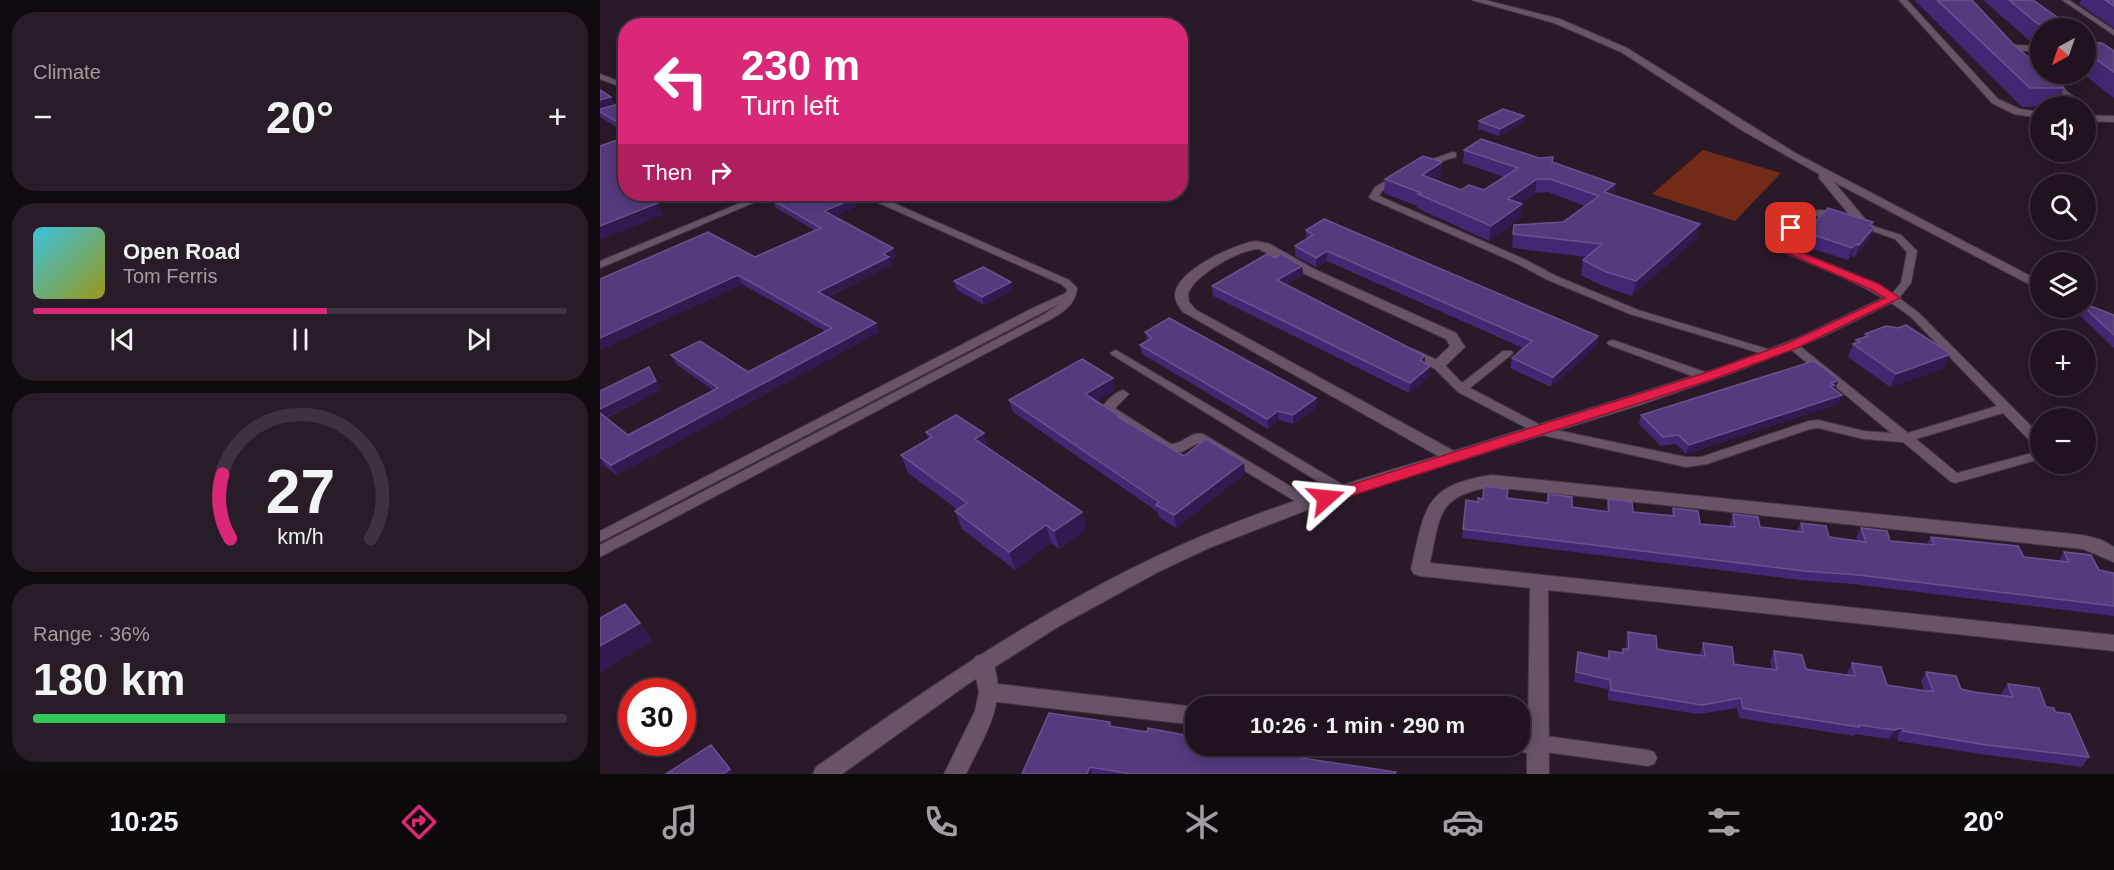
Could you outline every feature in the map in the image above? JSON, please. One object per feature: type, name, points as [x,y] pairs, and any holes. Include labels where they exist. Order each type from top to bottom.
[{"type":"street","points":[[1476,0],[1557,21],[1624,50],[1746,129],[1816,169],[2030,281]]},
{"type":"street","points":[[1903,0],[1995,100],[2018,112],[2030,114]]},
{"type":"street","points":[[2012,48],[2030,49]]},
{"type":"street","points":[[2096,118],[2114,119]]},
{"type":"street","points":[[1816,169],[1865,226]]},
{"type":"street","points":[[1438,365],[1458,347],[1451,336],[1293,264],[1260,246],[1243,247],[1210,266],[1191,278],[1182,291],[1182,303],[1191,313],[1454,458]]},
{"type":"street","points":[[824,774],[983,662],[1147,569],[1213,539],[1345,492],[1707,377],[1792,345],[1894,298]]},
{"type":"street","points":[[2114,555],[2096,545],[2083,542],[1492,481],[1456,486],[1441,498],[1434,510],[1420,569],[1539,584],[2114,643]]},
{"type":"street","points":[[1530,727],[1539,584]]},
{"type":"street","points":[[955,774],[985,712],[989,692],[983,662]]},
{"type":"street","points":[[989,692],[1185,715]]},
{"type":"street","points":[[1530,746],[1538,774]]},
{"type":"lane","points":[[2065,0],[2114,33]]},
{"type":"lane","points":[[2004,41],[2026,60]]},
{"type":"lane","points":[[600,76],[618,84]]},
{"type":"lane","points":[[2054,84],[2069,96]]},
{"type":"lane","points":[[1453,155],[1422,164],[1391,180],[1378,189],[1374,197],[1520,261],[1552,278],[1634,312],[1770,353]]},
{"type":"lane","points":[[600,265],[752,201]]},
{"type":"lane","points":[[600,552],[653,517],[867,405],[1049,316],[1063,306],[1071,295],[1072,288],[1065,282],[882,201]]},
{"type":"lane","points":[[1894,298],[1906,283],[1912,251],[1898,237],[1822,213],[1811,213],[1805,214],[1781,239],[1781,243],[1791,252],[1874,286],[1894,298],[1915,315],[2030,433]]},
{"type":"lane","points":[[1396,344],[1438,365],[1462,389],[1542,430],[1686,462],[1702,461],[1809,425],[1818,424],[1864,435],[1906,438],[2005,408]]},
{"type":"lane","points":[[1613,344],[1707,377]]},
{"type":"lane","points":[[1792,345],[1955,478],[2030,458]]},
{"type":"lane","points":[[1116,353],[1345,492]]},
{"type":"lane","points":[[1462,389],[1507,353]]},
{"type":"lane","points":[[1123,394],[1112,401],[1109,406],[1112,411],[1168,448],[1182,448],[1198,437],[1310,504]]},
{"type":"lane","points":[[600,537],[653,517]]},
{"type":"lane","points":[[1530,743],[1648,758]]},
{"type":"shaded area","points":[[1703,150],[1781,173],[1735,221],[1652,194]]},
{"type":"building","points":[[1937,0],[1972,0],[2014,45],[2030,59],[2030,84],[2059,84],[2064,88],[2030,88]]},
{"type":"building","points":[[2009,0],[2033,0],[2058,18],[2031,18]]},
{"type":"building","points":[[2105,0],[2114,0],[2114,6]]},
{"type":"building","points":[[2096,43],[2102,43],[2114,51],[2114,72],[2096,59]]},
{"type":"building","points":[[600,90],[611,97],[600,100]]},
{"type":"building","points":[[618,104],[618,122],[600,112],[600,109]]},
{"type":"building","points":[[1503,109],[1524,116],[1500,129],[1479,121]]},
{"type":"building","points":[[1481,139],[1539,158],[1553,157],[1552,162],[1615,184],[1604,192],[1700,224],[1636,281],[1606,272],[1583,260],[1602,244],[1513,234],[1514,225],[1563,222],[1599,196],[1550,179],[1537,179],[1508,199],[1522,204],[1491,226],[1385,179],[1423,156],[1442,162],[1422,175],[1461,190],[1469,185],[1484,190],[1518,168],[1464,150]]},
{"type":"building","points":[[618,140],[618,201],[654,201],[658,203],[600,226],[600,146]]},
{"type":"building","points":[[774,201],[848,201],[824,211],[893,248],[883,254],[889,257],[818,292],[876,323],[611,465],[600,457],[600,413],[628,435],[718,388],[671,355],[700,341],[748,372],[832,328],[738,275],[600,338],[600,279],[708,232],[755,257],[821,228]]},
{"type":"building","points":[[1828,208],[1873,222],[1870,225],[1874,227],[1859,245],[1856,244],[1852,248],[1805,232]]},
{"type":"building","points":[[1324,219],[1598,336],[1553,377],[1512,358],[1532,341],[1327,251],[1316,258],[1295,246],[1313,235],[1306,230]]},
{"type":"building","points":[[1267,254],[1275,258],[1281,254],[1302,266],[1277,280],[1425,356],[1420,360],[1430,366],[1410,383],[1212,286]]},
{"type":"building","points":[[983,267],[1011,282],[982,297],[954,281]]},
{"type":"building","points":[[2096,308],[2114,315],[2114,335],[2096,318]]},
{"type":"building","points":[[1169,318],[1316,398],[1293,415],[1278,411],[1267,419],[1140,345],[1152,338],[1145,332]]},
{"type":"building","points":[[1906,325],[1951,354],[1896,374],[1853,344],[1860,342],[1856,340],[1868,336],[1865,334],[1886,326],[1898,328]]},
{"type":"building","points":[[1082,359],[1113,378],[1085,394],[1120,416],[1118,417],[1184,456],[1206,439],[1244,462],[1174,515],[1156,505],[1159,502],[1009,400]]},
{"type":"building","points":[[1814,361],[1839,380],[1831,383],[1834,385],[1830,386],[1842,395],[1689,445],[1678,435],[1663,437],[1641,415]]},
{"type":"building","points":[[649,367],[656,381],[600,409],[600,391]]},
{"type":"building","points":[[956,415],[984,433],[975,439],[1082,512],[1054,531],[1046,525],[1009,552],[955,511],[967,503],[901,455],[932,437],[926,432]]},
{"type":"building","points":[[1484,486],[1508,489],[1507,498],[1548,503],[1548,494],[1572,497],[1572,507],[1609,512],[1608,499],[1632,502],[1633,512],[1674,516],[1673,508],[1698,511],[1700,524],[1735,527],[1733,514],[1758,517],[1760,527],[1803,532],[1801,523],[1826,526],[1829,537],[1866,542],[1861,528],[1887,531],[1890,541],[1934,545],[1931,537],[2018,546],[2024,557],[2069,562],[2064,552],[2091,555],[2099,570],[2114,573],[2114,606],[1463,529],[1466,500],[1478,502],[1478,498],[1483,499]]},
{"type":"building","points":[[625,604],[640,623],[600,646],[600,618]]},
{"type":"building","points":[[1628,632],[1656,636],[1657,649],[1668,651],[1705,656],[1703,643],[1732,647],[1734,664],[1753,667],[1777,670],[1774,651],[1802,655],[1806,669],[1817,671],[1855,676],[1852,663],[1881,667],[1887,685],[1926,691],[1933,691],[1926,672],[1956,676],[1961,689],[1974,692],[2013,697],[2008,684],[2039,688],[2046,707],[2054,708],[2055,712],[2070,714],[2089,757],[1986,745],[1903,731],[1902,728],[1894,730],[1859,725],[1859,727],[1764,712],[1743,708],[1741,698],[1702,705],[1611,690],[1610,680],[1576,672],[1578,652],[1609,659],[1609,651],[1623,653],[1623,649],[1629,649]]},
{"type":"building","points":[[1049,713],[1110,722],[1109,726],[1147,732],[1148,728],[1185,735],[1185,756],[1291,756],[1396,772],[1395,774],[1131,774],[1090,767],[1087,774],[1022,774]]},
{"type":"building","points":[[711,745],[730,769],[723,774],[666,774]]},
{"type":"route","points":[[1326,498],[1707,377],[1792,345],[1894,298],[1874,286],[1791,252],[1781,243],[1781,239],[1791,228]]}]
